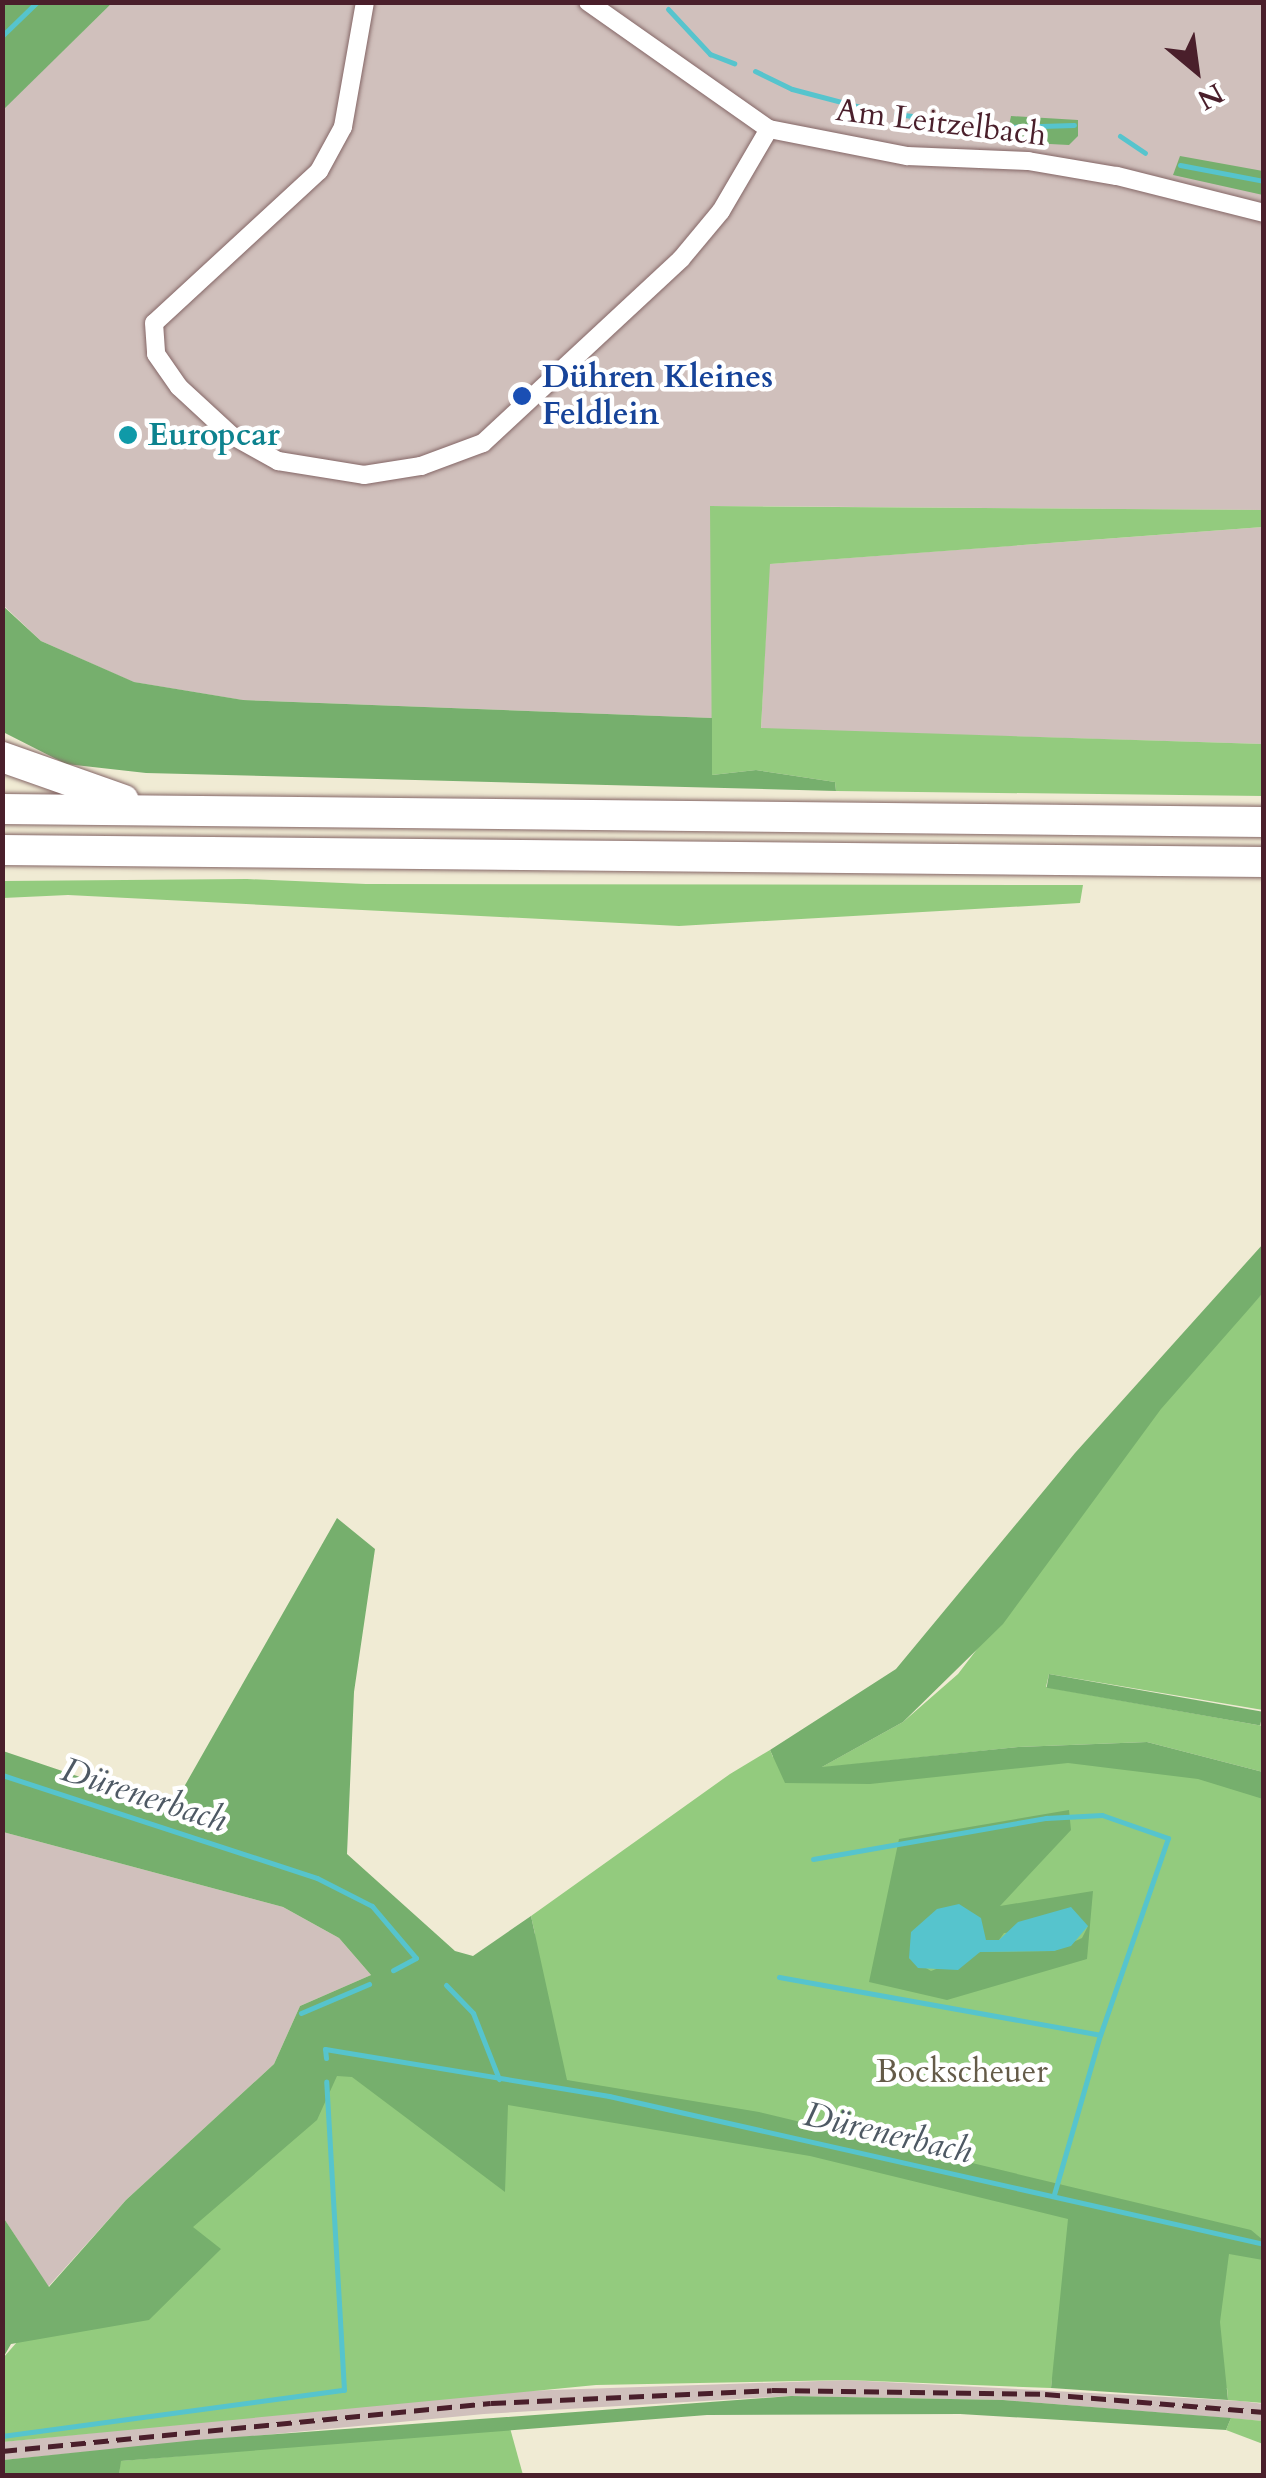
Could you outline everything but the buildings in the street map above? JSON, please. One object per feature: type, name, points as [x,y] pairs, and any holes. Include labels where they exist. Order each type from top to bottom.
[{"type":"highway","points":[[2,757],[156,810]]},
{"type":"highway","points":[[2,809],[1264,822]]},
{"type":"highway","points":[[2,850],[1264,862]]},
{"type":"street","points":[[365,2],[344,127],[318,171],[154,324],[156,354],[178,387],[231,434],[278,461],[364,474],[421,466],[482,443],[681,258],[721,211],[769,129]]},
{"type":"street","name":"Am Leitzelbach","points":[[588,2],[769,129],[907,156],[1028,161],[1101,173],[1264,213]]},
{"type":"shaded area","points":[[112,3],[1263,3],[1263,510],[711,506],[712,718],[242,700],[133,682],[41,641],[3,605],[2,110]]},
{"type":"shaded area","points":[[1263,527],[1263,744],[761,729],[769,564]]},
{"type":"shaded area","points":[[3,1832],[283,1907],[339,1938],[371,1975],[300,2006],[274,2064],[126,2200],[48,2287],[3,2217]]},
{"type":"shaded area","points":[[847,2380],[1241,2401],[1264,2404],[1263,2421],[1003,2400],[791,2396],[484,2414],[3,2460],[2,2442],[495,2392]]},
{"type":"green space","points":[[112,3],[3,110],[2,6]]},
{"type":"green space","points":[[1011,116],[1078,120],[1078,136],[1069,145],[1013,142],[1007,136]]},
{"type":"green space","points":[[1180,156],[1263,171],[1263,195],[1173,175]]},
{"type":"green space","points":[[710,506],[1263,510],[1263,527],[770,564],[761,728],[1263,744],[1263,796],[836,791],[835,782],[756,770],[712,775]]},
{"type":"green space","points":[[2,605],[41,641],[134,682],[243,700],[712,718],[712,775],[756,770],[835,782],[836,791],[146,773],[66,764],[3,732]]},
{"type":"green space","points":[[247,879],[366,884],[1083,885],[1080,903],[679,926],[68,895],[3,898],[3,881]]},
{"type":"green space","points":[[1263,1244],[1263,1293],[1161,1409],[1003,1624],[903,1722],[822,1767],[1018,1747],[1147,1742],[1263,1772],[1263,1799],[1198,1779],[1068,1763],[870,1784],[785,1783],[770,1750],[896,1669],[1075,1453]]},
{"type":"green space","name":"Bockscheuer","points":[[1263,1293],[1263,1710],[1049,1674],[1046,1687],[1263,1726],[1263,1772],[1147,1742],[1018,1747],[820,1768],[903,1722],[958,1674],[1050,1554],[801,1776],[1138,1754],[1263,1782],[1263,2403],[1228,2400],[1227,2388],[1052,2379],[1051,2388],[847,2380],[596,2385],[3,2442],[3,2358],[128,2216],[535,1934],[531,1916],[730,1774],[770,1750],[773,1757],[913,1665]]},
{"type":"green space","points":[[337,1518],[375,1549],[354,1692],[347,1854],[455,1951],[473,1956],[531,1916],[567,2080],[759,2112],[1251,2230],[1263,2240],[1263,2260],[1229,2254],[1220,2322],[1228,2400],[1051,2388],[1068,2219],[810,2156],[508,2105],[505,2192],[352,2077],[337,2076],[317,2120],[193,2227],[221,2249],[149,2320],[11,2344],[3,2358],[3,2217],[49,2287],[126,2200],[274,2064],[300,2006],[371,1975],[339,1938],[283,1907],[3,1832],[3,1751],[172,1808]]},
{"type":"green space","points":[[1049,1674],[1263,1712],[1260,1725],[1047,1688]]},
{"type":"green space","points":[[1069,1810],[1071,1830],[1000,1906],[1093,1891],[1087,1959],[947,2000],[869,1982],[899,1839]],"holes":[[[1088,1926],[1082,1938],[1054,1951],[980,1952],[931,1971],[909,1958],[999,1940],[1004,1933]]]},
{"type":"green space","points":[[791,2396],[1003,2400],[1231,2418],[1226,2430],[960,2414],[707,2415],[121,2461],[119,2475],[3,2475],[3,2460],[196,2440]]},
{"type":"green space","points":[[1231,2418],[1263,2421],[1263,2444],[1226,2430]]},
{"type":"green space","points":[[510,2428],[523,2475],[119,2476],[120,2461]]},
{"type":"water","points":[[959,1904],[981,1918],[986,1940],[999,1940],[1018,1922],[1071,1907],[1088,1926],[1071,1946],[1054,1951],[980,1952],[958,1970],[918,1968],[909,1958],[911,1932],[937,1909]]},
{"type":"waterway","name":"Dürenerbach","points":[[2,36],[37,2]]},
{"type":"waterway","points":[[668,9],[710,54],[734,63]]},
{"type":"waterway","points":[[755,71],[792,89],[876,111]]},
{"type":"waterway","points":[[896,114],[937,119]]},
{"type":"waterway","points":[[1008,127],[1074,125]]},
{"type":"waterway","points":[[1120,136],[1145,153]]},
{"type":"waterway","points":[[1180,165],[1264,181]]},
{"type":"waterway","name":"Dürenerbach","points":[[2,1775],[317,1878],[372,1906],[416,1958],[393,1970]]},
{"type":"waterway","points":[[813,1859],[1046,1818],[1102,1815],[1168,1838],[1100,2035],[1054,2194]]},
{"type":"waterway","points":[[779,1977],[1100,2035]]},
{"type":"waterway","points":[[301,2013],[369,1984]]},
{"type":"waterway","name":"Dürenerbach","points":[[446,1985],[473,2013],[499,2079]]},
{"type":"waterway","name":"Dürenerbach","points":[[326,2058],[325,2049],[609,2096],[1264,2244]]},
{"type":"waterway","points":[[2,2436],[344,2390],[326,2082]]},
{"type":"railway","points":[[2,2451],[491,2403],[772,2390],[1045,2394],[1264,2412]]},
{"type":"place","name":"Dühren Kleines Feldlein","points":[[522,396]]},
{"type":"place","name":"Europcar","points":[[128,435]]}]
